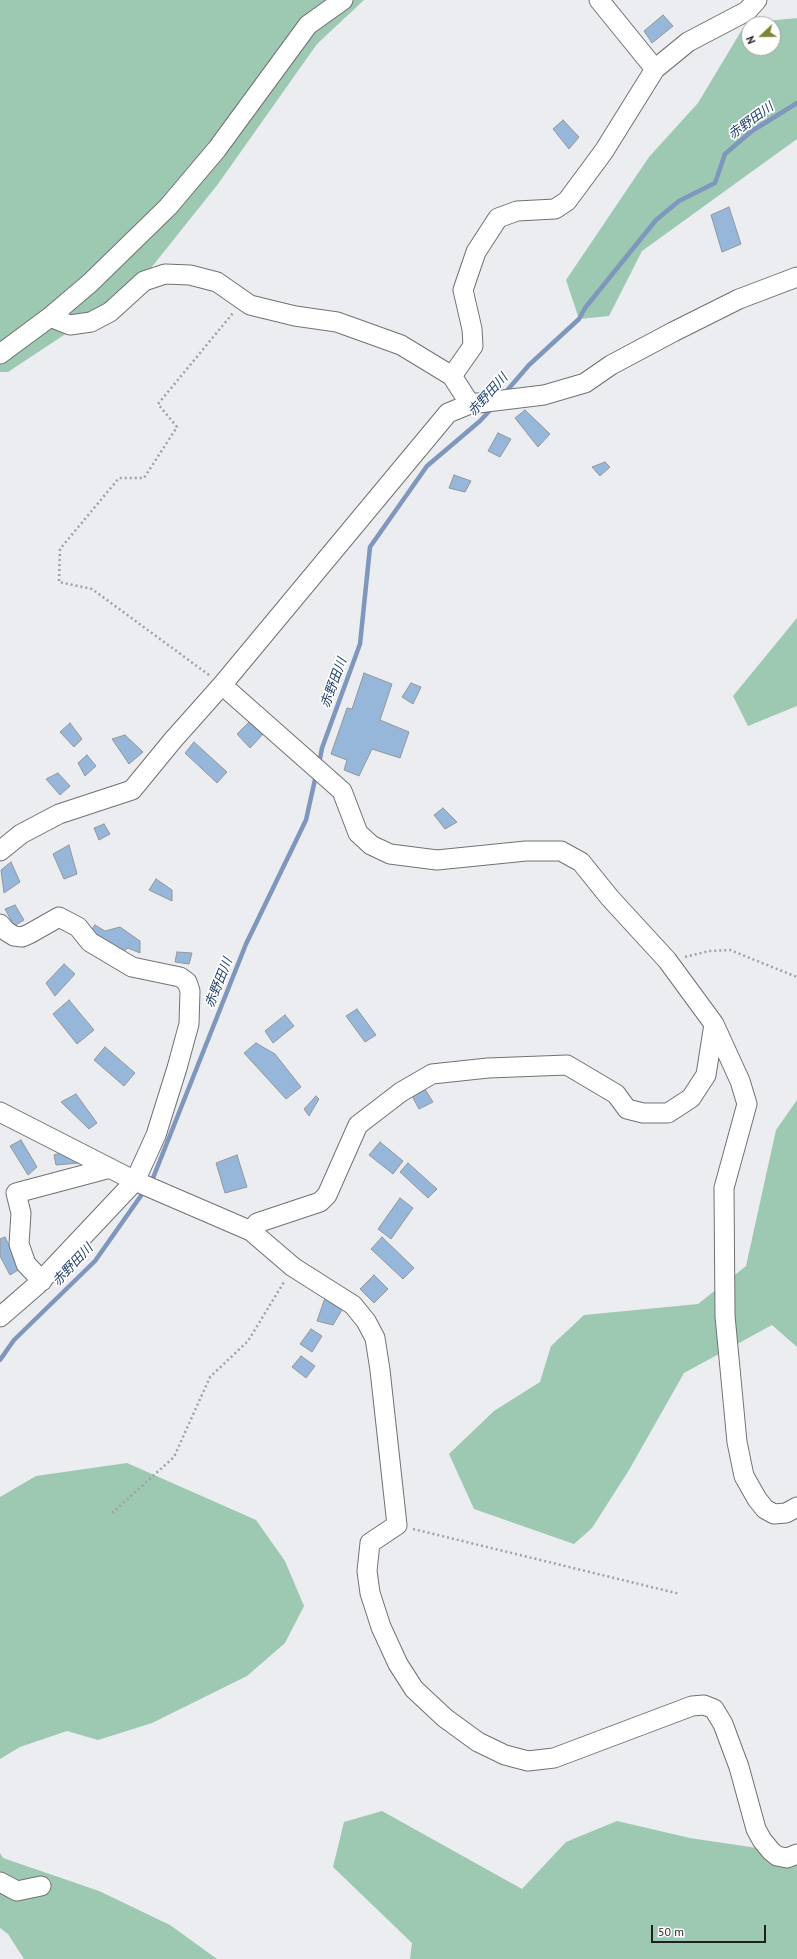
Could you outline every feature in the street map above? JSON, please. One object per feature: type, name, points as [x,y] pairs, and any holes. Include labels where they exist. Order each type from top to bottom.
[{"type":"street","points":[[0,354],[50,317],[90,283],[168,207],[216,149],[308,25],[343,0]]},
{"type":"street","points":[[599,0],[655,69]]},
{"type":"street","points":[[452,376],[473,346],[472,329],[463,290],[476,252],[498,218],[517,211],[555,209],[567,201],[604,151],[655,69],[688,42],[747,11],[757,0]]},
{"type":"street","points":[[50,317],[70,325],[91,322],[110,312],[144,281],[165,274],[190,275],[217,282],[250,305],[294,316],[337,322],[401,346],[452,376],[470,404]]},
{"type":"street","points":[[0,851],[20,834],[59,814],[132,790],[173,740],[222,685],[439,421],[448,413],[470,404],[544,395],[585,383],[611,365],[739,299],[797,277]]},
{"type":"street","points":[[222,685],[342,791],[358,833],[371,845],[390,854],[437,860],[526,851],[561,851],[581,862],[610,898],[667,960],[714,1024],[740,1081],[747,1104],[724,1188],[725,1316],[737,1442],[744,1476],[757,1499],[765,1509],[774,1514],[786,1513],[797,1507]]},
{"type":"street","points":[[0,924],[14,936],[22,936],[29,934],[59,917],[78,927],[90,942],[132,967],[180,977],[187,982],[190,991],[189,1024],[143,1184],[42,1281],[0,1317]]},
{"type":"street","points":[[251,1231],[257,1223],[320,1202],[326,1194],[358,1125],[401,1092],[432,1074],[488,1068],[567,1065],[616,1094],[627,1109],[643,1113],[668,1113],[692,1098],[706,1075],[714,1024]]},
{"type":"street","points":[[0,1112],[143,1184],[251,1231],[293,1268],[353,1306],[366,1321],[375,1338],[380,1370],[397,1526],[370,1543],[367,1571],[370,1593],[381,1627],[402,1670],[414,1689],[445,1718],[478,1742],[504,1756],[528,1761],[554,1758],[692,1706],[704,1705],[714,1709],[723,1724],[739,1767],[756,1829],[762,1840],[777,1856],[787,1858],[797,1854]]},
{"type":"street","points":[[42,1281],[26,1264],[19,1244],[21,1213],[16,1193],[110,1168]]},
{"type":"street","points":[[0,1882],[17,1890],[41,1886]]},
{"type":"path","points":[[222,685],[192,660],[92,590],[59,582],[60,549],[119,478],[144,478],[176,427],[158,404],[244,301]]},
{"type":"path","points":[[667,960],[709,951],[730,950],[797,978]]},
{"type":"path","points":[[112,1513],[174,1457],[210,1377],[248,1341],[293,1268]]},
{"type":"path","points":[[397,1526],[680,1594]]},
{"type":"green space","points":[[0,0],[364,0],[317,44],[218,184],[135,288],[8,372],[0,372]]},
{"type":"green space","points":[[797,18],[797,139],[642,251],[609,316],[579,319],[566,280],[649,157],[698,103],[741,31],[741,56],[781,56],[781,20]]},
{"type":"green space","points":[[797,618],[797,706],[748,726],[733,696]]},
{"type":"green space","points":[[797,1100],[797,1347],[772,1325],[684,1373],[629,1470],[592,1528],[574,1544],[474,1509],[449,1454],[494,1411],[540,1382],[551,1346],[584,1315],[698,1304],[746,1266],[776,1130]]},
{"type":"green space","points":[[127,1463],[256,1520],[285,1561],[304,1606],[285,1643],[247,1676],[152,1723],[98,1740],[67,1731],[20,1747],[0,1759],[0,1497],[36,1476]]},
{"type":"green space","points":[[382,1811],[522,1889],[566,1842],[617,1821],[690,1838],[797,1854],[797,1959],[410,1959],[412,1943],[333,1867],[344,1822]]},
{"type":"green space","points":[[0,1853],[3,1858],[99,1891],[170,1925],[217,1959],[24,1959],[8,1934],[0,1928]]},
{"type":"building","points":[[663,15],[673,26],[652,43],[644,31]]},
{"type":"building","points":[[563,120],[579,137],[569,149],[553,129]]},
{"type":"building","points":[[729,207],[741,244],[722,252],[711,215]]},
{"type":"building","points":[[525,410],[550,434],[538,447],[515,418]]},
{"type":"building","points":[[498,433],[511,439],[500,457],[488,451]]},
{"type":"building","points":[[605,462],[610,467],[600,476],[592,467]]},
{"type":"building","points":[[454,475],[471,481],[465,492],[449,488]]},
{"type":"building","points":[[364,673],[392,684],[380,720],[409,732],[400,758],[372,749],[359,776],[344,770],[347,760],[331,754],[347,708],[352,709]]},
{"type":"building","points":[[411,683],[421,687],[413,704],[402,697]]},
{"type":"building","points":[[251,720],[265,732],[250,748],[237,734]]},
{"type":"building","points":[[70,723],[82,739],[74,747],[60,732]]},
{"type":"building","points":[[125,735],[143,752],[129,764],[112,739]]},
{"type":"building","points":[[194,742],[227,772],[217,783],[185,753]]},
{"type":"building","points":[[87,755],[96,766],[85,776],[78,763]]},
{"type":"building","points":[[58,773],[70,786],[60,795],[46,779]]},
{"type":"building","points":[[443,808],[457,822],[445,829],[434,815]]},
{"type":"building","points":[[104,824],[110,834],[99,840],[94,828]]},
{"type":"building","points":[[69,845],[77,874],[64,879],[53,854]]},
{"type":"building","points":[[11,862],[20,882],[4,893],[1,870]]},
{"type":"building","points":[[156,879],[172,890],[172,901],[149,890]]},
{"type":"building","points":[[15,905],[24,920],[14,926],[5,909]]},
{"type":"building","points":[[95,925],[105,931],[120,927],[140,941],[140,953],[128,948],[117,956],[86,937]]},
{"type":"building","points":[[177,952],[192,953],[189,964],[175,962]]},
{"type":"building","points":[[64,964],[75,974],[55,996],[46,983]]},
{"type":"building","points":[[69,1000],[94,1030],[77,1044],[53,1014]]},
{"type":"building","points":[[357,1009],[376,1035],[365,1042],[346,1016]]},
{"type":"building","points":[[285,1015],[294,1026],[273,1043],[265,1031]]},
{"type":"building","points":[[256,1043],[275,1054],[301,1087],[286,1099],[244,1053]]},
{"type":"building","points":[[105,1047],[135,1073],[124,1086],[94,1060]]},
{"type":"building","points":[[423,1086],[433,1102],[419,1109],[411,1094]]},
{"type":"building","points":[[76,1094],[97,1123],[89,1129],[61,1102]]},
{"type":"building","points":[[316,1096],[319,1099],[309,1116],[304,1109]]},
{"type":"building","points":[[21,1140],[37,1167],[28,1175],[10,1146]]},
{"type":"building","points":[[380,1142],[403,1161],[393,1174],[369,1155]]},
{"type":"building","points":[[74,1149],[79,1163],[56,1165],[54,1155]]},
{"type":"building","points":[[237,1155],[247,1187],[225,1193],[216,1163]]},
{"type":"building","points":[[408,1163],[437,1189],[428,1198],[400,1172]]},
{"type":"building","points":[[400,1198],[413,1208],[391,1239],[378,1229]]},
{"type":"building","points":[[5,1237],[20,1269],[10,1275],[0,1256],[0,1239]]},
{"type":"building","points":[[382,1237],[414,1268],[403,1279],[371,1249]]},
{"type":"building","points":[[374,1275],[388,1289],[374,1303],[360,1289]]},
{"type":"building","points":[[325,1298],[343,1308],[333,1325],[317,1321]]},
{"type":"building","points":[[311,1329],[322,1336],[312,1352],[300,1344]]},
{"type":"building","points":[[301,1356],[315,1366],[306,1378],[292,1367]]},
{"type":"waterway","name":"赤野田川","points":[[504,394],[529,365],[579,319],[585,308],[656,220],[679,201],[715,183],[725,154],[752,131],[797,103]]},
{"type":"waterway","name":"赤野田川","points":[[319,764],[322,748],[360,644],[370,547],[427,466],[480,421],[493,407]]},
{"type":"waterway","name":"赤野田川","points":[[151,1183],[246,944],[306,820],[316,775]]},
{"type":"waterway","name":"赤野田川","points":[[0,1360],[14,1340],[95,1261],[145,1190]]}]
